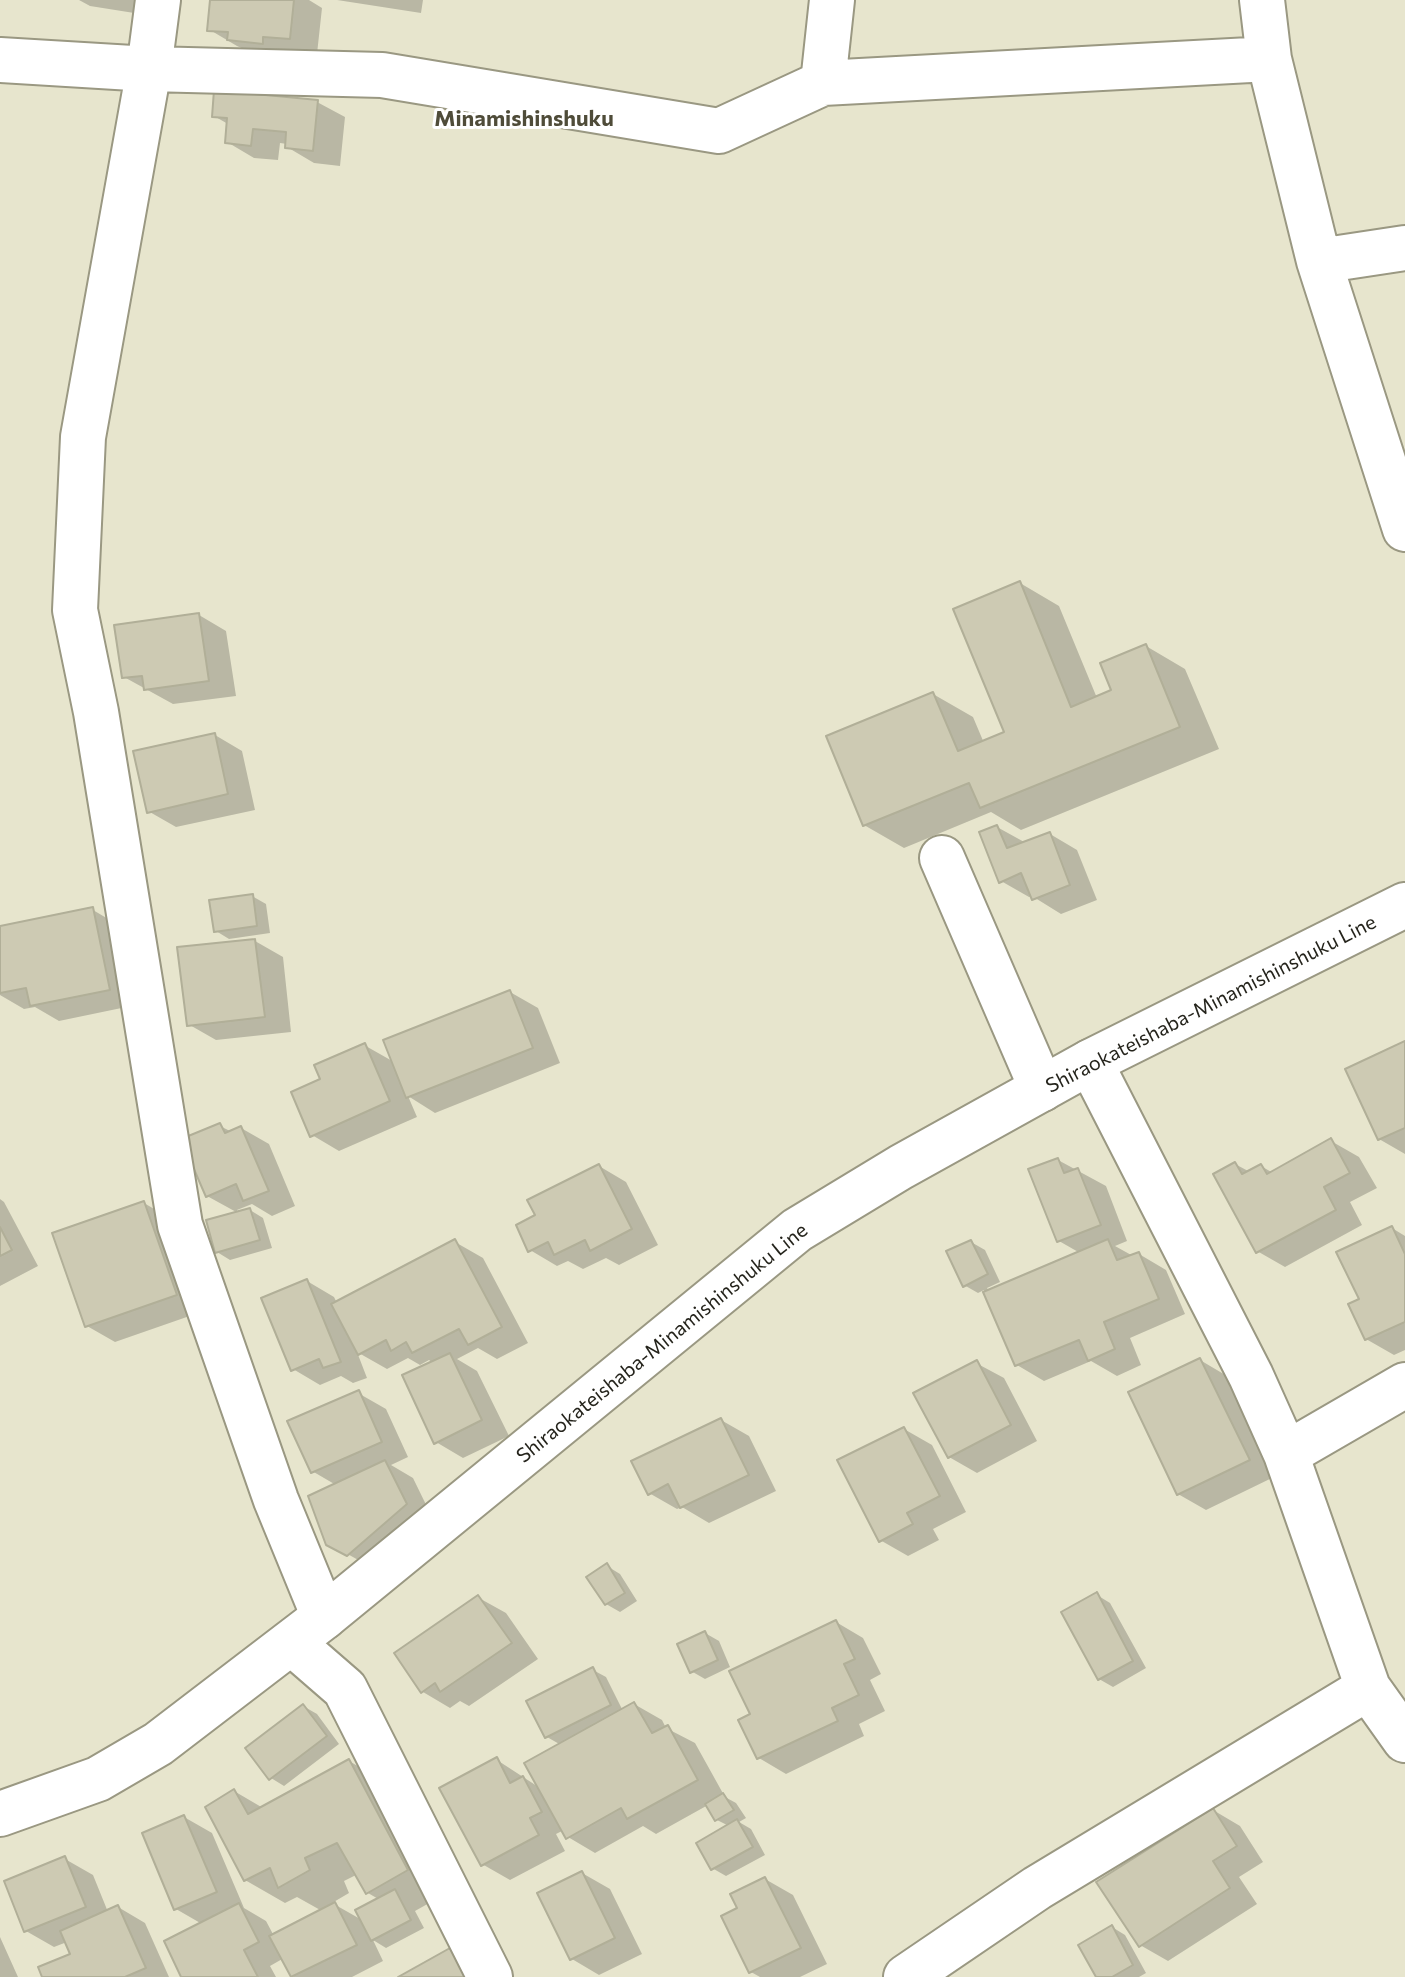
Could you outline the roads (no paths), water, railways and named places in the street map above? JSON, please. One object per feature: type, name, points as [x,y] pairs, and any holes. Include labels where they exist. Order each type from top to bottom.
[{"type":"street","points":[[158,0],[149,69],[83,437],[75,610],[96,712],[180,1225],[276,1500],[308,1630],[345,1689],[490,1977]]},
{"type":"street","points":[[823,83],[832,0]]},
{"type":"street","points":[[1262,0],[1269,59],[1319,261],[1405,529]]},
{"type":"street","points":[[0,60],[149,69],[382,75],[719,131],[823,83],[1269,59]]},
{"type":"street","points":[[1319,261],[1405,248]]},
{"type":"street","points":[[942,858],[1042,1089]]},
{"type":"street","name":"Shiraokateishaba-Minamishinshuku Line","points":[[0,1814],[98,1779],[158,1744],[308,1630],[797,1230],[901,1167],[1090,1062],[1405,905]]},
{"type":"street","points":[[1090,1062],[1251,1376],[1286,1454],[1368,1688],[1405,1740]]},
{"type":"street","points":[[1286,1454],[1405,1385]]},
{"type":"street","points":[[906,1977],[1037,1888],[1368,1688]]},
{"type":"district","name":"Minamishinshuku","points":[[524,119]]}]
